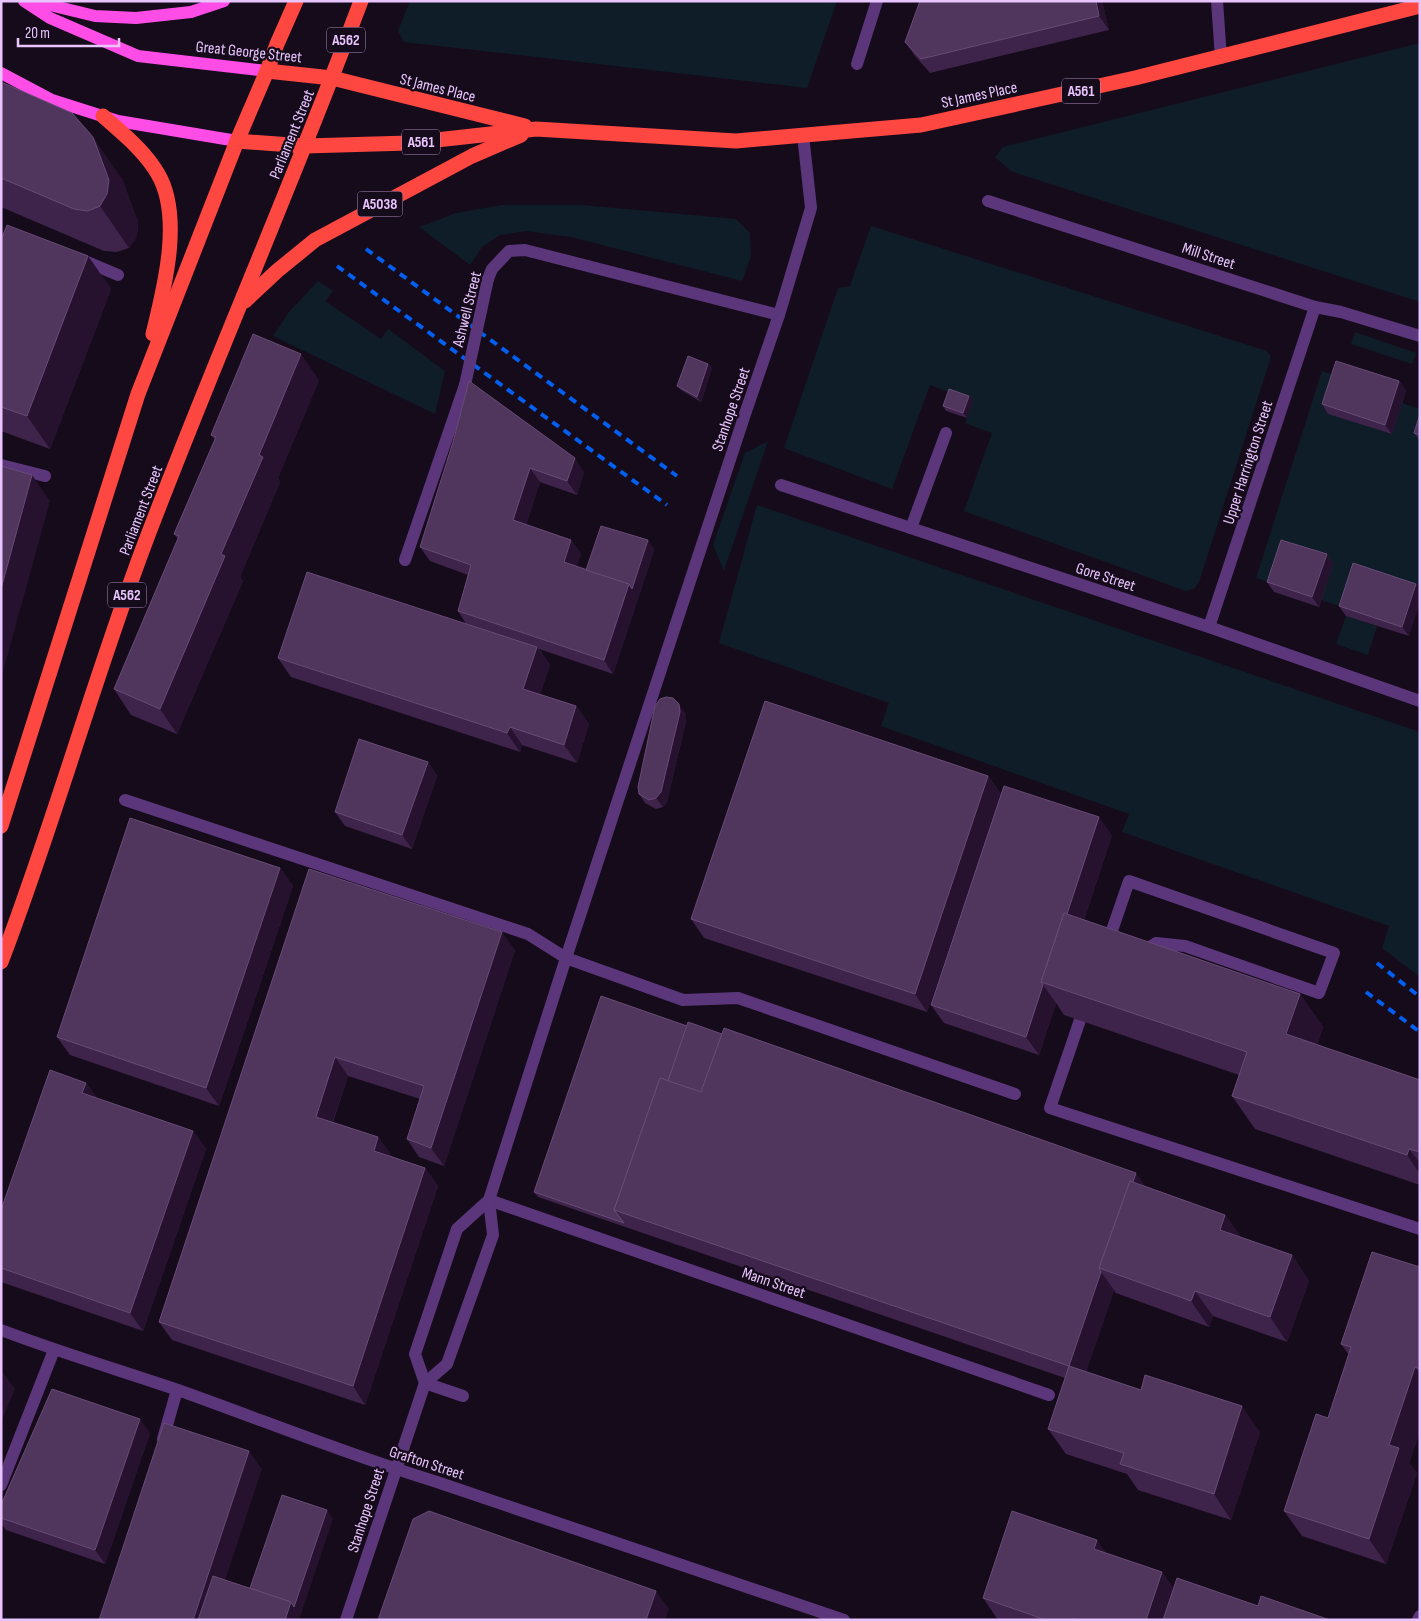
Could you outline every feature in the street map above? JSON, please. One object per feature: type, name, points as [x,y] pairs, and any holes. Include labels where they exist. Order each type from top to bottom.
[{"type":"highway","points":[[138,394],[237,141],[267,71],[276,44],[296,1]]},
{"type":"highway","name":"A562","points":[[332,78],[360,1]]},
{"type":"highway","name":"St James Place","points":[[332,78],[536,128],[736,141],[921,125],[1085,90],[1220,58],[1420,6]]},
{"type":"highway","name":"Great George Street","points":[[267,71],[332,78]]},
{"type":"highway","name":"Parliament Street","points":[[1,962],[29,891],[89,703],[145,544],[332,78]]},
{"type":"highway","points":[[1,826],[138,394],[164,290],[170,240],[169,203],[158,174],[141,152],[103,116]]},
{"type":"highway","name":"St James Place","points":[[237,141],[305,146],[409,143],[536,128]]},
{"type":"highway","name":"A5038","points":[[240,305],[276,271],[315,240],[472,156],[536,128]]},
{"type":"main road","name":"Great George Street","points":[[24,1],[50,18],[138,56],[267,71]]},
{"type":"main road","points":[[33,1],[95,16],[136,18],[191,12],[224,1]]},
{"type":"main road","points":[[1,73],[52,100],[118,121],[237,141]]},
{"type":"street","points":[[857,64],[877,1]]},
{"type":"street","points":[[1217,1],[1220,58]]},
{"type":"street","name":"Stanhope Street","points":[[489,1200],[566,958],[779,315],[811,208],[803,135]]},
{"type":"street","name":"Mill Street","points":[[988,200],[1315,307],[1341,312],[1420,336]]},
{"type":"street","name":"Ashwell Street","points":[[405,560],[465,385],[488,279],[492,269],[509,250],[525,250],[779,315]]},
{"type":"street","points":[[64,253],[118,275]]},
{"type":"street","name":"Upper Harrington Street","points":[[1209,627],[1315,307]]},
{"type":"street","points":[[911,528],[946,433]]},
{"type":"street","points":[[1,465],[45,476]]},
{"type":"street","name":"Gore Street","points":[[781,484],[1209,627],[1420,701]]},
{"type":"street","points":[[125,800],[528,934],[566,958],[682,1000],[738,998],[1014,1094]]},
{"type":"street","points":[[1104,952],[1130,881],[1334,953],[1319,993],[1185,946],[1156,943],[1142,951],[1137,964]]},
{"type":"street","points":[[1080,1020],[1050,1108],[1420,1229]]},
{"type":"street","points":[[425,1383],[415,1354],[457,1229],[489,1200]]},
{"type":"street","points":[[425,1383],[447,1364],[494,1235],[489,1200]]},
{"type":"street","name":"Mann Street","points":[[489,1200],[1048,1395]]},
{"type":"street","name":"Grafton Street","points":[[1,1330],[54,1350],[177,1390],[395,1469],[844,1620]]},
{"type":"street","points":[[1,1485],[54,1350]]},
{"type":"street","points":[[425,1383],[463,1396]]},
{"type":"street","name":"Stanhope Street","points":[[346,1620],[425,1383]]},
{"type":"street","points":[[160,1448],[177,1390]]},
{"type":"shaded area","points":[[410,1],[837,1],[807,88],[404,42],[398,31]]},
{"type":"shaded area","points":[[1420,43],[1420,302],[1019,174],[1011,171],[995,157],[1003,147]]},
{"type":"shaded area","points":[[502,205],[582,205],[736,219],[750,233],[751,256],[742,281],[571,237],[526,231],[500,235],[482,247],[470,265],[419,227],[456,213]]},
{"type":"shaded area","points":[[871,226],[1267,351],[1270,355],[1270,360],[1199,582],[1194,589],[1186,591],[964,511],[992,433],[965,423],[973,401],[930,385],[892,489],[784,448],[838,288],[850,286]]},
{"type":"shaded area","points":[[318,281],[333,291],[325,301],[381,339],[388,329],[445,371],[435,414],[273,336],[289,312]]},
{"type":"shaded area","points":[[1355,332],[1416,353],[1412,364],[1351,344]]},
{"type":"shaded area","points":[[1322,371],[1340,377],[1391,434],[1402,403],[1420,409],[1420,592],[1348,609],[1256,578]]},
{"type":"shaded area","points":[[768,441],[724,571],[713,545],[745,453]]},
{"type":"shaded area","points":[[757,505],[1420,732],[1420,977],[1382,948],[1389,926],[1122,832],[1129,814],[881,726],[889,703],[719,643]]},
{"type":"shaded area","points":[[1346,616],[1377,626],[1368,655],[1336,644]]},
{"type":"building","points":[[920,1],[1096,1],[1099,16],[921,59],[905,42]]},
{"type":"building","points":[[1,82],[72,113],[93,137],[109,180],[107,194],[100,206],[88,211],[74,209],[1,178]]},
{"type":"building","points":[[7,225],[88,256],[27,416],[1,407],[1,240]]},
{"type":"building","points":[[253,334],[301,354],[259,455],[263,457],[221,554],[225,556],[160,709],[114,689],[179,536],[174,534],[216,437],[211,435]]},
{"type":"building","points":[[688,356],[708,364],[697,397],[677,386]]},
{"type":"building","points":[[1336,361],[1399,381],[1385,425],[1322,404]]},
{"type":"building","points":[[469,381],[575,458],[567,481],[530,468],[513,520],[571,540],[564,562],[629,584],[604,660],[458,611],[471,565],[420,547],[453,442]]},
{"type":"building","points":[[949,389],[969,396],[963,413],[943,406]]},
{"type":"building","points":[[1420,414],[1420,435],[1414,433]]},
{"type":"building","points":[[1,466],[32,475],[1,589]]},
{"type":"building","points":[[601,526],[648,540],[632,589],[629,584],[586,570]]},
{"type":"building","points":[[1281,540],[1327,554],[1312,597],[1267,582]]},
{"type":"building","points":[[1353,563],[1416,584],[1402,627],[1339,606]]},
{"type":"building","points":[[307,572],[537,647],[523,689],[576,706],[564,745],[510,727],[507,733],[278,658]]},
{"type":"building","points":[[666,697],[673,698],[679,704],[680,712],[661,792],[656,798],[649,800],[639,794],[638,787],[655,706],[660,699]]},
{"type":"building","points":[[765,701],[988,776],[915,994],[691,919]]},
{"type":"building","points":[[359,739],[428,762],[402,835],[335,812]]},
{"type":"building","points":[[1004,786],[1099,817],[1067,914],[1064,913],[1041,982],[1043,985],[1026,1037],[931,1005]]},
{"type":"building","points":[[130,818],[280,868],[206,1088],[57,1037]]},
{"type":"building","points":[[309,869],[502,932],[431,1148],[407,1139],[424,1086],[335,1057],[316,1117],[378,1137],[374,1151],[425,1168],[353,1386],[159,1322]]},
{"type":"building","points":[[1064,913],[1300,994],[1286,1034],[1420,1080],[1420,1152],[1409,1149],[1407,1155],[1232,1096],[1247,1052],[1041,982]]},
{"type":"building","points":[[601,996],[687,1026],[668,1081],[660,1078],[614,1210],[624,1223],[534,1192]]},
{"type":"building","points":[[688,1022],[722,1034],[701,1092],[668,1081]]},
{"type":"building","points":[[724,1028],[1136,1173],[1133,1182],[1130,1181],[1099,1268],[1101,1272],[1069,1366],[614,1210],[660,1078],[701,1092]]},
{"type":"building","points":[[50,1070],[86,1083],[82,1093],[193,1131],[130,1313],[1,1268],[1,1210]]},
{"type":"building","points":[[1130,1181],[1225,1215],[1220,1230],[1292,1255],[1270,1317],[1195,1291],[1191,1301],[1099,1268]]},
{"type":"building","points":[[1372,1252],[1420,1267],[1420,1369],[1415,1367],[1389,1445],[1399,1448],[1369,1539],[1284,1511],[1316,1414],[1328,1418],[1351,1347],[1341,1344]]},
{"type":"building","points":[[1069,1366],[1141,1390],[1145,1375],[1242,1406],[1214,1494],[1120,1464],[1124,1453],[1048,1429]]},
{"type":"building","points":[[52,1389],[140,1419],[95,1550],[1,1518],[1,1505]]},
{"type":"building","points":[[164,1423],[249,1451],[193,1620],[99,1620]]},
{"type":"building","points":[[282,1495],[327,1510],[294,1607],[291,1602],[250,1588]]},
{"type":"building","points":[[429,1511],[656,1591],[646,1620],[378,1620],[413,1519]]},
{"type":"building","points":[[1012,1511],[1097,1540],[1094,1549],[1162,1572],[1146,1620],[1078,1620],[1073,1618],[1072,1620],[1046,1620],[983,1598]]},
{"type":"building","points":[[213,1576],[291,1602],[285,1620],[198,1620]]},
{"type":"building","points":[[1177,1578],[1258,1606],[1261,1596],[1330,1620],[1163,1620]]},
{"type":"railway","points":[[366,249],[677,476]]},
{"type":"railway","points":[[337,266],[667,505]]},
{"type":"railway","points":[[1377,963],[1420,997]]},
{"type":"railway","points":[[1366,992],[1420,1032]]}]
